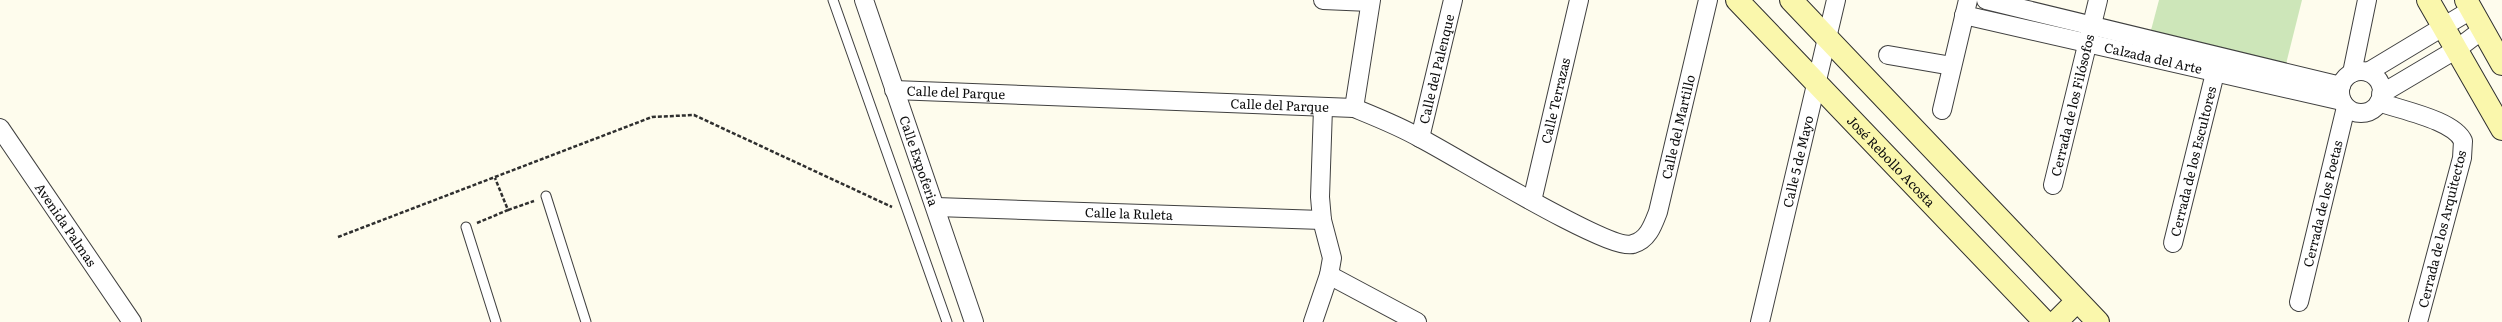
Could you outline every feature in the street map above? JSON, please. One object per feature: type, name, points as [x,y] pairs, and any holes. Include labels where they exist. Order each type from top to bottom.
[{"type":"main road","name":"José Rebollo Acosta","points":[[1737,0],[2045,322]]},
{"type":"main road","points":[[1791,0],[1828,37],[2098,322]]},
{"type":"main road","points":[[2428,0],[2502,129]]},
{"type":"main road","points":[[2468,5],[2502,64]]},
{"type":"main road","points":[[2056,322],[2078,301]]},
{"type":"street","name":"Calle Expoferia","points":[[864,0],[894,90],[936,206],[974,322]]},
{"type":"street","points":[[1323,0],[1371,1],[1354,108]]},
{"type":"street","name":"Calle del Palenque","points":[[1420,138],[1453,0]]},
{"type":"street","name":"Calle Terrazas","points":[[1532,201],[1579,0]]},
{"type":"street","name":"Calle del Martillo","points":[[1633,245],[1642,240],[1650,231],[1658,212],[1708,0]]},
{"type":"street","name":"Calle 5 de Mayo","points":[[1760,322],[1836,0]]},
{"type":"street","name":"Calzada del Arte","points":[[1986,0],[2091,25],[2217,64]]},
{"type":"street","name":"Cerrada de los Filósofos","points":[[2053,185],[2098,0]]},
{"type":"street","name":"Cerrada de los Poetas","points":[[2299,302],[2350,88],[2367,0]]},
{"type":"street","points":[[2350,88],[2396,55],[2444,26],[2468,5]]},
{"type":"street","points":[[1942,110],[1966,7]]},
{"type":"street","name":"Calzada del Arte","points":[[1966,7],[2087,43],[2217,64],[2350,88],[2354,112],[2363,112],[2372,109],[2380,98],[2409,78],[2457,49],[2482,30]]},
{"type":"street","points":[[1888,55],[1952,66]]},
{"type":"street","points":[[2396,55],[2409,78]]},
{"type":"street","name":"Cerrada de los Escultores","points":[[2173,243],[2217,64]]},
{"type":"street","points":[[2350,88],[2376,78],[2381,85],[2380,98]]},
{"type":"street","name":"Calle del Parque","points":[[894,90],[1323,108],[1354,108],[1420,138],[1532,201],[1607,240],[1633,245]]},
{"type":"street","name":"Cerrada de los Arquitectos","points":[[2380,98],[2455,130],[2461,136],[2463,142],[2462,158],[2418,322]]},
{"type":"street","points":[[1313,322],[1330,275],[1332,258],[1322,220],[1320,153],[1323,108]]},
{"type":"street","name":"Avenida Palmas","points":[[0,128],[6,146],[132,322]]},
{"type":"street","name":"Calle la Ruleta","points":[[936,206],[1322,220]]},
{"type":"street","points":[[1330,275],[1417,322]]},
{"type":"lane","points":[[833,0],[946,322]]},
{"type":"lane","points":[[546,196],[586,322]]},
{"type":"lane","points":[[466,227],[496,322]]},
{"type":"path","points":[[338,238],[652,117],[694,115],[909,215]]},
{"type":"path","points":[[495,178],[508,210]]},
{"type":"path","points":[[466,227],[546,196]]},
{"type":"green space","points":[[2159,0],[2302,0],[2285,68],[2150,34]]}]
